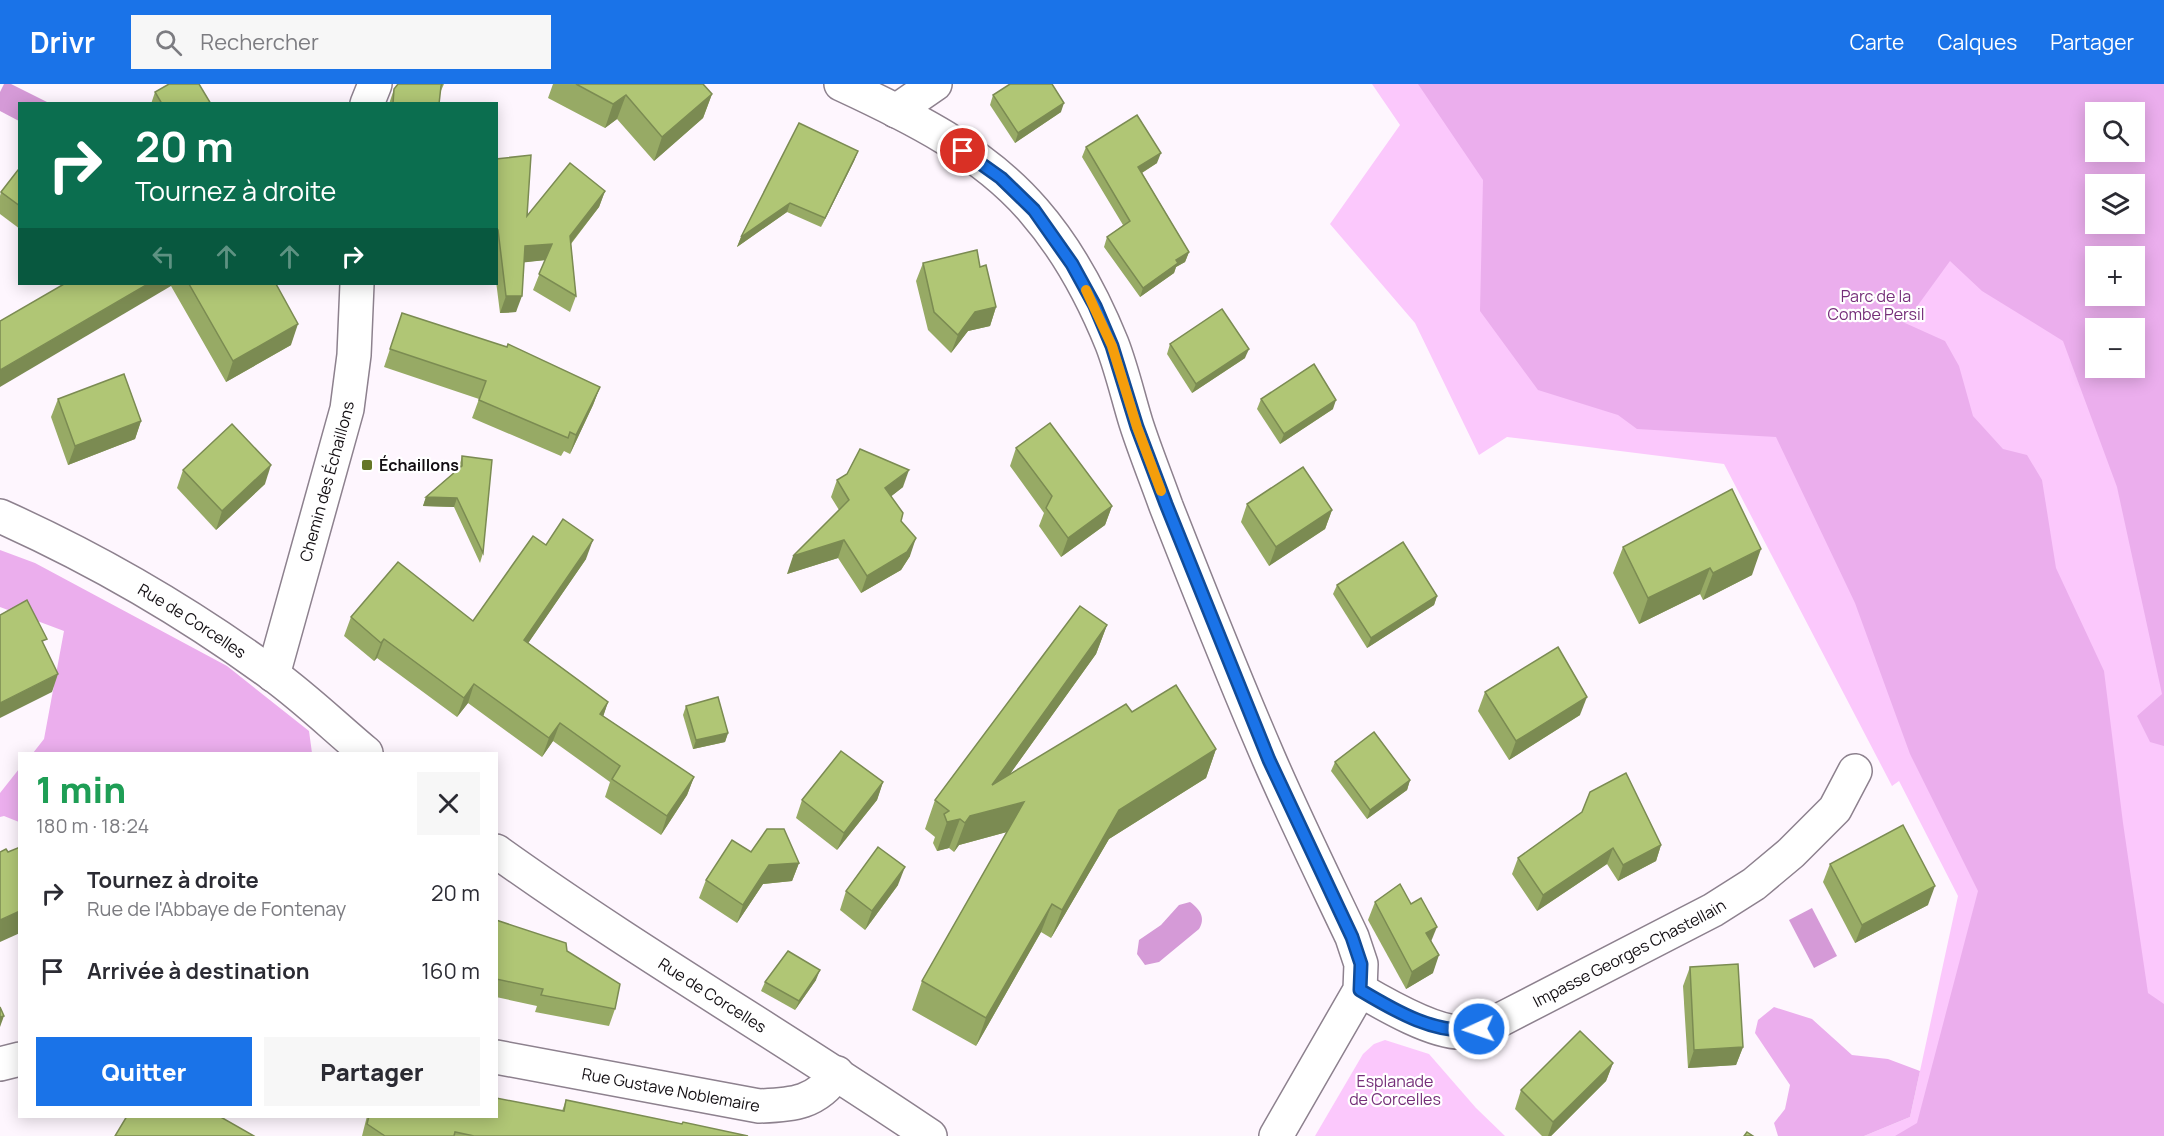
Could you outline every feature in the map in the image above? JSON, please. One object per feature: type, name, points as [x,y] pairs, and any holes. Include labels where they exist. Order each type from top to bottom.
[{"type":"street","points":[[368,102],[375,84]]},
{"type":"street","points":[[841,84],[936,133],[983,164],[1017,193],[1048,228],[1072,264],[1095,306],[1112,346],[1137,427],[1166,504],[1269,760],[1352,937],[1361,964],[1360,990],[1276,1136]]},
{"type":"street","points":[[896,111],[935,84]]},
{"type":"street","name":"Chemin des Échaillons","points":[[273,675],[347,409],[354,356],[357,285]]},
{"type":"street","name":"Rue de Corcelles","points":[[0,516],[96,562],[167,604],[273,675],[365,752]]},
{"type":"street","name":"Impasse Georges Chastellain","points":[[1360,990],[1389,1007],[1451,1031],[1479,1029],[1494,1023],[1703,915],[1754,884],[1791,853],[1835,809],[1855,771]]},
{"type":"street","name":"Rue de Corcelles","points":[[498,852],[583,913],[837,1073],[930,1136]]},
{"type":"street","name":"Rue Gustave Noblemaire","points":[[498,1057],[759,1106],[788,1106],[816,1096],[828,1086],[837,1073]]},
{"type":"street","points":[[0,1064],[18,1060]]},
{"type":"green space","name":"Parc de la Combe Persil","points":[[1372,84],[2164,84],[2164,1136],[1864,1136],[1910,1117],[1958,896],[1899,781],[1892,786],[1724,464],[1507,437],[1479,455],[1415,323],[1330,224],[1400,125]]},
{"type":"green space","name":"Parc de la Combe Persil","points":[[1418,84],[2164,84],[2164,746],[2150,742],[2137,716],[2162,694],[2117,487],[2063,341],[1982,291],[1950,261],[1905,323],[1945,341],[1959,366],[1973,416],[2003,449],[2027,455],[2042,480],[2056,568],[2104,671],[2148,993],[2164,1004],[2164,1136],[1895,1136],[1917,1123],[1978,891],[1910,754],[1855,603],[1776,437],[1637,429],[1618,415],[1538,390],[1480,311],[1483,180]]},
{"type":"green space","points":[[0,550],[35,563],[227,666],[309,731],[312,752],[34,752],[44,739],[64,631],[0,607]]},
{"type":"green space","points":[[18,770],[18,822],[4,816],[0,817],[0,793]]},
{"type":"green space","points":[[1774,1007],[1812,1019],[1852,1055],[1888,1059],[1920,1071],[1910,1117],[1864,1136],[1778,1136],[1774,1123],[1785,1109],[1790,1085],[1755,1033],[1758,1020]]},
{"type":"green space","name":"Esplanade de Corcelles","points":[[1385,1040],[1429,1054],[1476,1108],[1505,1136],[1315,1136],[1363,1054],[1374,1044]]},
{"type":"shaded area","points":[[4,84],[11,84],[47,102],[18,102],[18,120],[0,111],[0,92]]},
{"type":"shaded area","points":[[1190,902],[1202,917],[1199,929],[1159,962],[1145,965],[1137,954],[1139,940],[1161,925],[1179,905]]},
{"type":"shaded area","points":[[1812,908],[1837,956],[1814,968],[1789,920]]},
{"type":"building","points":[[169,84],[199,84],[210,102],[161,102],[155,92]]},
{"type":"building","points":[[398,84],[442,84],[439,102],[393,102],[394,89]]},
{"type":"building","points":[[576,84],[703,84],[712,94],[662,137],[626,95],[613,104]]},
{"type":"building","points":[[1010,84],[1052,84],[1064,103],[1018,133],[993,95]]},
{"type":"building","points":[[1137,115],[1161,153],[1138,167],[1189,252],[1176,260],[1178,263],[1143,288],[1107,237],[1130,221],[1086,147]]},
{"type":"building","points":[[799,123],[858,151],[825,218],[790,203],[741,237]]},
{"type":"building","points":[[531,155],[527,216],[570,163],[605,191],[570,236],[576,296],[539,274],[552,244],[525,246],[522,296],[506,296],[498,230],[498,159]]},
{"type":"building","points":[[18,170],[18,205],[1,192]]},
{"type":"building","points":[[977,250],[980,267],[986,265],[996,307],[975,312],[958,335],[934,312],[923,263]]},
{"type":"building","points":[[62,285],[146,285],[0,370],[0,321]]},
{"type":"building","points":[[190,285],[277,285],[298,324],[233,361]]},
{"type":"building","points":[[1222,309],[1249,349],[1196,384],[1170,344]]},
{"type":"building","points":[[402,313],[507,347],[508,344],[600,387],[576,435],[570,432],[568,438],[479,400],[486,381],[390,349]]},
{"type":"building","points":[[1314,364],[1336,400],[1284,434],[1261,399]]},
{"type":"building","points":[[124,374],[141,421],[75,446],[58,399]]},
{"type":"building","points":[[1050,423],[1112,506],[1068,538],[1046,508],[1052,496],[1016,448]]},
{"type":"building","points":[[232,424],[271,465],[222,511],[183,470]]},
{"type":"building","points":[[860,449],[909,470],[885,488],[903,513],[901,521],[916,538],[907,552],[867,576],[844,540],[793,556],[849,500],[837,480],[847,474]]},
{"type":"building","points":[[462,456],[492,460],[483,553],[457,498],[426,497],[462,466]]},
{"type":"building","points":[[1303,467],[1332,510],[1276,547],[1247,504]]},
{"type":"building","points":[[1732,489],[1761,549],[1713,573],[1710,568],[1648,598],[1623,547]]},
{"type":"building","points":[[563,519],[593,540],[524,640],[608,702],[600,714],[694,777],[667,816],[612,779],[620,766],[560,723],[549,738],[474,684],[464,698],[384,639],[381,643],[351,617],[398,562],[473,621],[533,536],[546,545]]},
{"type":"building","points":[[1403,542],[1437,596],[1371,638],[1337,585]]},
{"type":"building","points":[[27,600],[47,639],[42,641],[58,674],[0,703],[0,615]]},
{"type":"building","points":[[1080,606],[1107,625],[992,785],[1126,704],[1132,712],[1176,685],[1216,749],[1119,810],[1062,910],[1052,904],[986,1018],[922,981],[1024,802],[970,816],[965,823],[960,819],[947,822],[944,814],[949,811],[935,800]]},
{"type":"building","points":[[1558,647],[1587,697],[1516,741],[1485,692]]},
{"type":"building","points":[[718,697],[728,733],[696,740],[686,706]]},
{"type":"building","points":[[1374,732],[1410,780],[1370,810],[1335,762]]},
{"type":"building","points":[[841,751],[883,782],[844,833],[802,800]]},
{"type":"building","points":[[1626,773],[1661,845],[1623,865],[1613,848],[1543,895],[1518,858],[1582,812],[1590,792]]},
{"type":"building","points":[[1903,825],[1935,886],[1862,925],[1830,864]]},
{"type":"building","points":[[767,829],[784,829],[799,863],[769,865],[743,905],[706,880],[732,840],[751,852]]},
{"type":"building","points":[[878,847],[905,867],[872,911],[846,891]]},
{"type":"building","points":[[18,848],[18,912],[0,920],[0,852],[6,849],[8,852]]},
{"type":"building","points":[[1400,884],[1411,904],[1421,898],[1437,927],[1426,933],[1439,955],[1412,972],[1375,902]]},
{"type":"building","points":[[498,921],[566,943],[567,951],[620,984],[615,1009],[541,995],[543,989],[498,979]]},
{"type":"building","points":[[788,951],[820,970],[799,1001],[765,982]]},
{"type":"building","points":[[1738,964],[1743,1047],[1694,1050],[1690,967]]},
{"type":"building","points":[[1580,1031],[1613,1063],[1553,1122],[1521,1090]]},
{"type":"building","points":[[498,1098],[564,1111],[566,1100],[748,1136],[474,1136],[455,1132],[454,1136],[385,1136],[367,1124],[368,1118],[498,1118]]},
{"type":"building","points":[[126,1118],[222,1118],[254,1136],[115,1136]]},
{"type":"slow traffic","points":[[1086,290],[1112,346],[1137,427],[1161,491]]},
{"type":"place","name":"Échaillons","points":[[367,465]]},
{"type":"route","points":[[963,151],[1001,178],[1034,210],[1072,264],[1095,306],[1112,346],[1137,427],[1166,504],[1269,760],[1352,937],[1361,964],[1360,990],[1389,1007],[1438,1027],[1462,1032],[1479,1029]]}]
